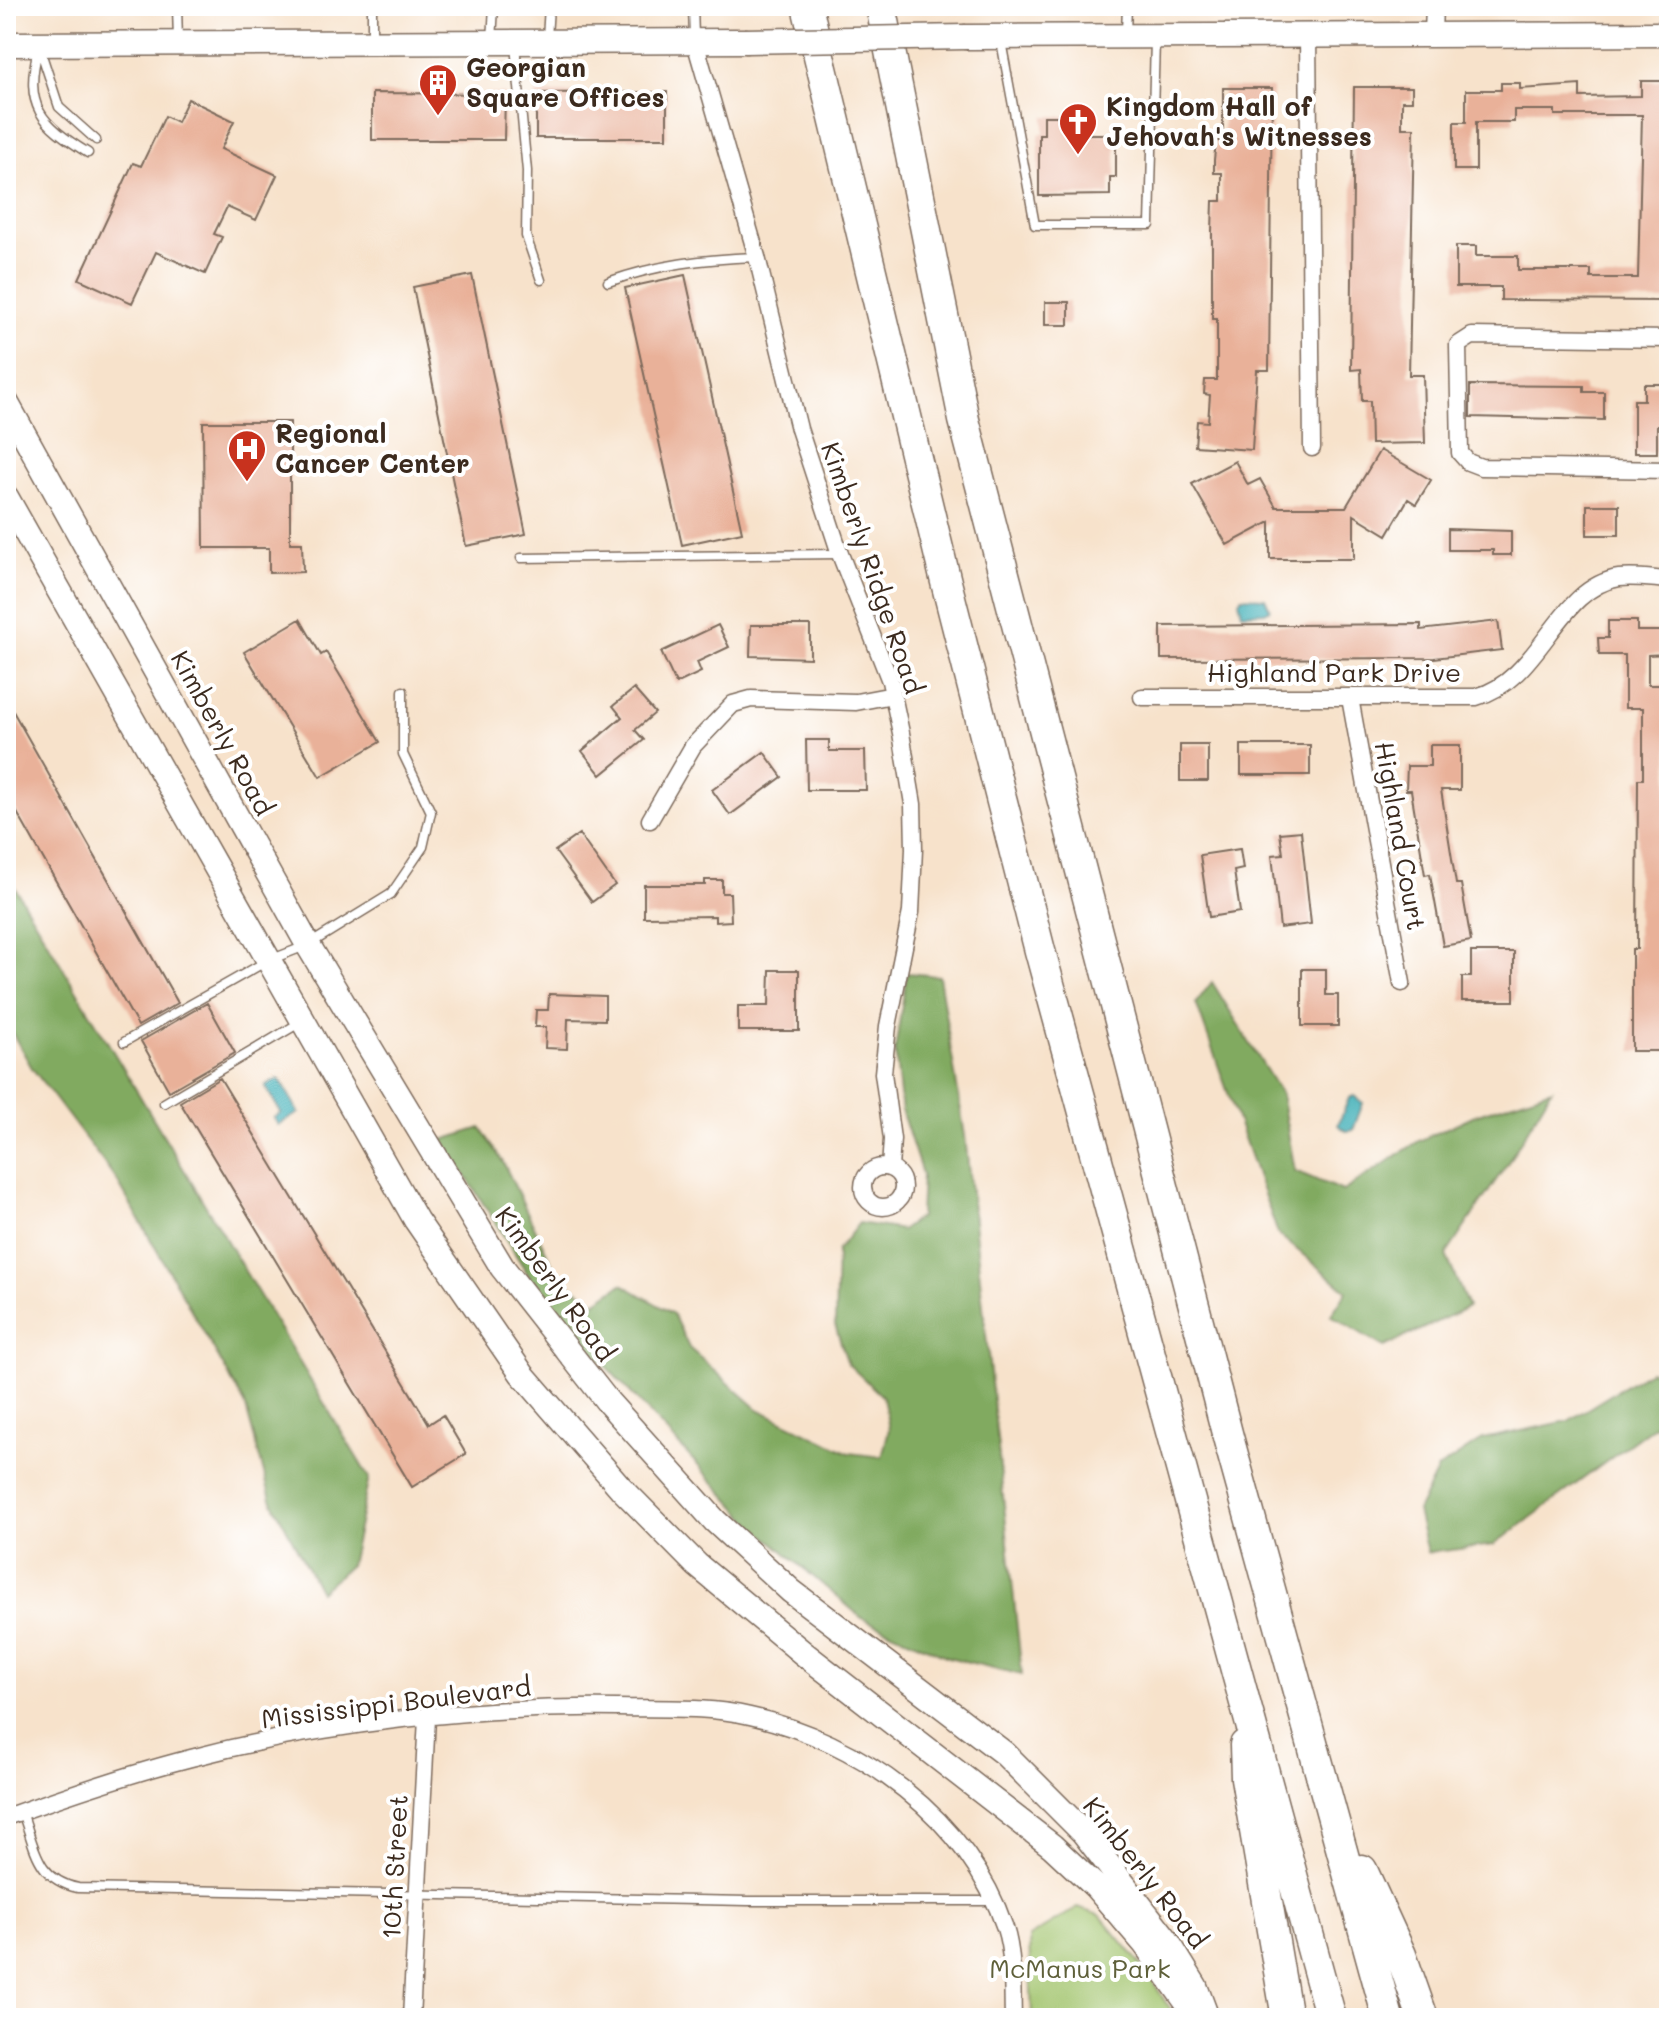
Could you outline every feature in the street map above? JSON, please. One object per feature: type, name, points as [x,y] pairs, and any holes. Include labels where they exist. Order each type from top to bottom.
[{"type":"highway","points":[[807,6],[946,582],[1040,951],[1331,2018]]},
{"type":"highway","points":[[815,6],[845,165]]},
{"type":"highway","points":[[881,6],[964,420],[1228,1437],[1388,2018]]},
{"type":"highway","points":[[1244,1691],[1246,1778],[1287,2018]]},
{"type":"highway","points":[[1323,1785],[1401,1955],[1423,2018]]},
{"type":"main road","points":[[6,44],[1669,34]]},
{"type":"main road","name":"Kimberly Road","points":[[6,402],[308,945],[502,1267],[608,1402],[715,1521],[791,1591],[1005,1754],[1083,1832],[1166,1939],[1195,1986],[1207,2018]]},
{"type":"main road","name":"Kimberly Road","points":[[6,497],[416,1220],[522,1374],[584,1448],[697,1565],[803,1653],[1052,1846],[1095,1886],[1145,1944],[1198,2018]]},
{"type":"street","points":[[1433,34],[1434,6]]},
{"type":"street","points":[[1308,35],[1312,448]]},
{"type":"street","name":"Kimberly Ridge Road","points":[[695,42],[757,257],[799,429],[840,554],[893,695],[913,804],[911,912],[883,1073],[892,1139],[890,1168]]},
{"type":"street","points":[[1669,339],[1472,336],[1458,345],[1460,453],[1468,462],[1481,467],[1669,470]]},
{"type":"street","name":"Highland Park Drive","points":[[1142,697],[1476,697],[1495,692],[1520,672],[1587,590],[1620,578],[1669,580]]},
{"type":"street","points":[[650,820],[693,746],[733,704],[751,699],[856,702],[893,695]]},
{"type":"street","name":"Highland Court","points":[[1350,698],[1402,983]]},
{"type":"street","name":"Mississippi Boulevard","points":[[14,1814],[193,1757],[333,1731],[427,1718],[546,1707],[749,1715],[871,1764],[926,1806],[964,1851],[1005,1929],[1012,1973],[1013,2018]]},
{"type":"street","name":"10th Street","points":[[411,2018],[427,1718]]},
{"type":"lane","points":[[177,6],[178,43]]},
{"type":"lane","points":[[372,6],[372,43]]},
{"type":"lane","points":[[494,6],[504,43],[527,171],[526,236],[541,280]]},
{"type":"lane","points":[[546,43],[549,6]]},
{"type":"lane","points":[[693,6],[695,42]]},
{"type":"lane","points":[[1126,35],[1127,6]]},
{"type":"lane","points":[[1000,36],[1035,225],[1150,225],[1155,35]]},
{"type":"lane","points":[[39,44],[59,107],[96,140]]},
{"type":"lane","points":[[39,44],[32,74],[34,99],[41,119],[56,133],[88,153]]},
{"type":"lane","points":[[608,282],[648,267],[696,259],[757,257]]},
{"type":"lane","points":[[521,558],[840,554]]},
{"type":"lane","points":[[124,1042],[267,961],[308,945],[391,894],[423,847],[431,812],[403,754],[403,691]]},
{"type":"lane","points":[[164,1103],[302,1022]]},
{"type":"lane","points":[[14,1814],[49,1877],[60,1884],[78,1888],[992,1901]]},
{"type":"green space","points":[[6,873],[369,1478],[350,1565],[320,1592],[271,1499],[245,1404],[116,1179],[32,1068],[6,1022]]},
{"type":"green space","points":[[907,973],[939,976],[965,1136],[1022,1675],[948,1657],[863,1619],[754,1526],[543,1298],[443,1140],[481,1128],[504,1164],[558,1276],[595,1302],[622,1284],[673,1314],[689,1348],[758,1409],[849,1453],[882,1457],[889,1429],[883,1397],[848,1364],[835,1325],[837,1251],[859,1223],[902,1230],[920,1217],[922,1174],[902,1113],[895,1050]]},
{"type":"green space","points":[[1212,982],[1281,1094],[1295,1171],[1343,1191],[1419,1141],[1475,1115],[1552,1089],[1507,1164],[1446,1255],[1468,1307],[1384,1347],[1331,1315],[1347,1291],[1278,1234],[1196,1003]]},
{"type":"green space","points":[[1649,1371],[1669,1374],[1669,1415],[1494,1545],[1427,1553],[1417,1511],[1438,1469],[1483,1439],[1568,1421]]},
{"type":"green space","name":"McManus Park","points":[[1077,1908],[1100,1915],[1148,1973],[1175,2018],[1032,2018],[1029,1937]]},
{"type":"water","points":[[1242,597],[1265,598],[1270,609],[1242,613],[1239,601]]},
{"type":"water","points":[[279,1078],[299,1113],[278,1125],[274,1118],[281,1113],[265,1086]]},
{"type":"water","points":[[1354,1096],[1363,1103],[1353,1130],[1346,1131],[1338,1125],[1349,1098]]},
{"type":"building","points":[[1641,81],[1669,81],[1668,301],[1501,300],[1501,287],[1456,287],[1456,246],[1476,246],[1476,256],[1518,256],[1518,270],[1591,270],[1591,278],[1638,278],[1642,115],[1555,115],[1555,110],[1514,110],[1514,122],[1476,122],[1476,170],[1454,170],[1454,122],[1466,122],[1466,90],[1501,90],[1501,83],[1520,83],[1520,89],[1580,85],[1580,97],[1641,96]]},
{"type":"building","points":[[1354,87],[1412,87],[1412,101],[1402,101],[1402,128],[1414,128],[1409,375],[1423,375],[1425,443],[1371,444],[1370,401],[1362,401],[1361,369],[1351,370]]},
{"type":"building","points":[[1223,88],[1272,88],[1269,370],[1257,370],[1252,450],[1195,446],[1197,421],[1208,422],[1210,395],[1204,394],[1205,380],[1217,380],[1217,319],[1212,319],[1212,232],[1213,201],[1222,201],[1222,173],[1214,173],[1214,160],[1216,141],[1223,141]]},
{"type":"building","name":"Georgian Square Offices","points":[[667,92],[667,138],[536,138],[536,93]]},
{"type":"building","name":"Georgian Square Offices","points":[[372,93],[505,94],[504,140],[372,140]]},
{"type":"building","points":[[188,99],[234,121],[221,149],[277,175],[256,220],[227,207],[214,234],[222,237],[205,274],[156,252],[132,303],[79,279],[133,163],[141,166],[165,116],[177,122]]},
{"type":"building","name":"Kingdom Hall of Jehovah's Witnesses","points":[[1044,116],[1079,116],[1079,134],[1116,134],[1116,177],[1110,177],[1110,195],[1039,196],[1039,134],[1044,134]]},
{"type":"building","points":[[472,275],[526,534],[466,546],[413,287]]},
{"type":"building","points":[[685,275],[742,532],[682,545],[625,288]]},
{"type":"building","points":[[1045,302],[1069,302],[1069,325],[1045,325]]},
{"type":"building","points":[[1644,384],[1667,384],[1667,425],[1657,425],[1657,453],[1634,453],[1634,400],[1644,400]]},
{"type":"building","points":[[1470,385],[1584,386],[1584,392],[1604,392],[1604,420],[1470,417]]},
{"type":"building","name":"Regional Cancer Center","points":[[203,422],[290,422],[290,543],[302,543],[303,572],[269,573],[269,548],[204,548]]},
{"type":"building","points":[[1380,450],[1431,480],[1416,504],[1408,499],[1387,535],[1354,515],[1354,559],[1270,559],[1270,522],[1227,545],[1192,484],[1235,461],[1248,485],[1260,479],[1276,507],[1346,507]]},
{"type":"building","points":[[1587,505],[1619,505],[1619,535],[1587,535]]},
{"type":"building","points":[[1448,529],[1511,531],[1511,555],[1493,555],[1493,550],[1448,550]]},
{"type":"building","points":[[300,619],[321,655],[326,652],[380,742],[320,777],[244,652]]},
{"type":"building","points":[[1498,621],[1502,650],[1434,658],[1161,659],[1161,626],[1421,624],[1421,630]]},
{"type":"building","points":[[1608,621],[1637,621],[1637,631],[1667,631],[1667,654],[1648,655],[1648,685],[1669,685],[1668,1051],[1632,1051],[1632,949],[1637,949],[1638,779],[1643,779],[1643,708],[1625,708],[1625,655],[1599,655],[1598,638],[1608,638]]},
{"type":"building","points":[[718,625],[729,647],[697,662],[701,672],[676,684],[661,652]]},
{"type":"building","points":[[751,625],[810,625],[810,658],[750,656]]},
{"type":"building","points":[[634,689],[655,713],[635,730],[644,740],[601,775],[582,751],[622,717],[613,706]]},
{"type":"building","points":[[6,699],[178,1003],[138,1026],[6,793]]},
{"type":"building","points":[[806,740],[829,740],[829,751],[865,751],[866,790],[807,790]]},
{"type":"building","points":[[1180,745],[1208,745],[1208,781],[1180,781]]},
{"type":"building","points":[[1241,745],[1310,745],[1310,775],[1241,775]]},
{"type":"building","points":[[1430,745],[1460,745],[1460,790],[1441,790],[1456,884],[1461,884],[1471,941],[1443,946],[1430,874],[1425,875],[1411,790],[1406,790],[1407,766],[1430,766]]},
{"type":"building","points":[[764,752],[782,777],[730,815],[712,790]]},
{"type":"building","points":[[1301,831],[1311,924],[1280,928],[1272,855],[1283,854],[1280,833]]},
{"type":"building","points":[[579,834],[615,885],[592,902],[555,851]]},
{"type":"building","points":[[1240,849],[1243,869],[1234,871],[1240,912],[1209,917],[1200,855]]},
{"type":"building","points":[[705,880],[722,880],[722,893],[730,893],[731,921],[715,922],[715,916],[644,917],[644,885],[705,885]]},
{"type":"building","points":[[1471,952],[1514,952],[1514,1001],[1462,1001],[1462,977],[1471,977]]},
{"type":"building","points":[[1302,969],[1326,969],[1326,995],[1338,995],[1338,1026],[1302,1026]]},
{"type":"building","points":[[770,970],[799,970],[799,1031],[738,1031],[738,1006],[769,1006]]},
{"type":"building","points":[[549,994],[605,996],[605,1020],[568,1019],[567,1049],[545,1048],[546,1027],[535,1027],[536,1010],[548,1010]]},
{"type":"building","points":[[207,1003],[235,1053],[169,1091],[141,1041]]},
{"type":"building","points":[[220,1078],[429,1424],[443,1415],[466,1454],[412,1487],[180,1102]]},
{"type":"place","name":"Georgian Square Offices","points":[[438,117]]},
{"type":"place","name":"Kingdom Hall of Jehovah's Witnesses","points":[[1078,156]]},
{"type":"place","name":"Regional Cancer Center","points":[[247,483]]}]
